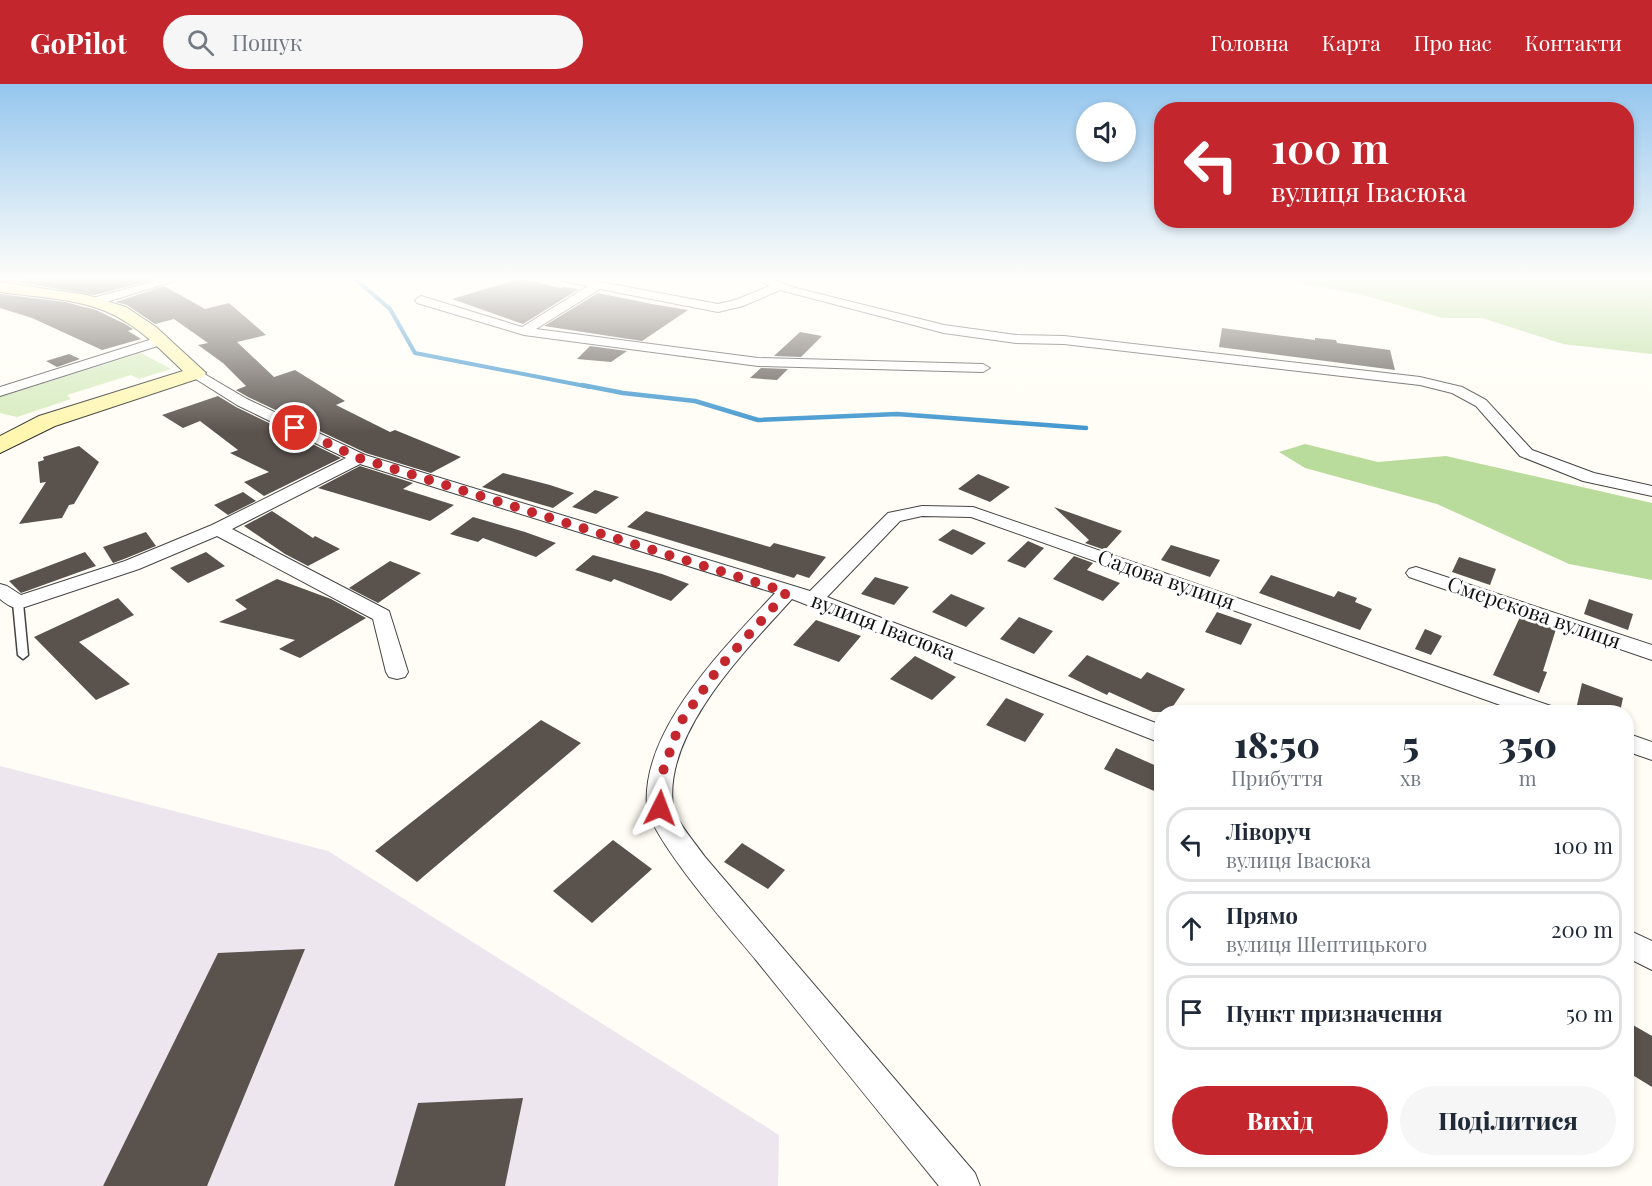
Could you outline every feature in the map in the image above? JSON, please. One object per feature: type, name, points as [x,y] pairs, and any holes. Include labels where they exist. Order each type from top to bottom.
[{"type":"street","points":[[0,446],[17,434],[47,421],[196,373],[148,329]]},
{"type":"street","points":[[519,329],[758,362],[983,368]]},
{"type":"street","points":[[947,329],[1016,339],[1064,340],[1420,381],[1457,390],[1481,403],[1526,453],[1589,477],[1652,491]]},
{"type":"street","points":[[0,392],[162,340]]},
{"type":"street","name":"вулиця Івасюка","points":[[196,373],[242,402],[359,458],[814,599],[1154,731]]},
{"type":"street","points":[[0,590],[18,603],[132,565],[219,528],[359,458]]},
{"type":"street","name":"Садова вулиця","points":[[814,599],[894,517],[922,511],[973,512],[1523,705]]},
{"type":"street","points":[[219,528],[382,616],[397,672]]},
{"type":"street","name":"Смерекова вулиця","points":[[1416,573],[1652,653]]},
{"type":"street","points":[[787,592],[718,669],[680,723],[662,774],[660,808],[695,865],[962,1186]]},
{"type":"street","points":[[1634,744],[1652,751]]},
{"type":"street","points":[[1634,946],[1652,956]]},
{"type":"lane","points":[[18,603],[23,655]]},
{"type":"shaded area","points":[[0,766],[328,851],[779,1135],[778,1186],[0,1186]]},
{"type":"green space","points":[[1518,329],[1652,329],[1652,354],[1563,344]]},
{"type":"green space","points":[[141,353],[171,369],[139,379],[131,375],[67,395],[71,399],[17,417],[0,413],[0,397]]},
{"type":"green space","points":[[1305,444],[1378,462],[1446,456],[1652,503],[1652,580],[1569,564],[1437,504],[1305,468],[1279,452]]},
{"type":"building","points":[[57,329],[132,329],[128,331],[141,339],[102,350]]},
{"type":"building","points":[[189,329],[260,329],[266,335],[237,342],[274,377],[295,370],[345,401],[336,405],[390,432],[395,430],[461,457],[431,473],[366,453],[236,390],[246,386],[223,363],[198,345],[208,343]]},
{"type":"building","points":[[566,329],[659,329],[642,341]]},
{"type":"building","points":[[1222,329],[1315,340],[1315,338],[1336,340],[1337,343],[1390,350],[1395,370],[1219,347]]},
{"type":"building","points":[[800,332],[822,336],[801,357],[774,356]]},
{"type":"building","points":[[590,346],[627,351],[611,362],[577,359]]},
{"type":"building","points":[[69,354],[80,359],[57,367],[46,361]]},
{"type":"building","points":[[761,368],[788,369],[777,380],[750,378]]},
{"type":"building","points":[[218,396],[341,458],[264,496],[244,482],[269,472],[230,453],[238,450],[200,421],[183,428],[162,415]]},
{"type":"building","points":[[79,446],[99,462],[74,504],[69,505],[62,518],[19,524],[46,482],[40,483],[38,462],[44,460],[43,457]]},
{"type":"building","points":[[360,466],[413,483],[403,489],[454,505],[430,521],[318,488]]},
{"type":"building","points":[[503,473],[574,493],[553,508],[482,487]]},
{"type":"building","points":[[978,474],[1010,487],[990,502],[958,489]]},
{"type":"building","points":[[595,490],[619,497],[596,514],[572,507]]},
{"type":"building","points":[[243,492],[256,501],[228,515],[214,505]]},
{"type":"building","points":[[1054,507],[1122,531],[1105,550],[1085,543],[1089,540]]},
{"type":"building","points":[[272,511],[313,538],[315,536],[340,549],[308,566],[285,554],[244,526]]},
{"type":"building","points":[[646,511],[770,547],[774,543],[826,557],[809,578],[797,574],[794,578],[627,527]]},
{"type":"building","points":[[473,517],[556,543],[536,557],[483,538],[478,542],[450,534]]},
{"type":"building","points":[[953,529],[986,543],[972,555],[938,540]]},
{"type":"building","points":[[146,532],[156,546],[113,563],[103,547]]},
{"type":"building","points":[[1028,541],[1044,548],[1025,568],[1007,561]]},
{"type":"building","points":[[1171,545],[1220,560],[1210,577],[1161,560]]},
{"type":"building","points":[[85,552],[96,566],[21,593],[9,581]]},
{"type":"building","points":[[206,552],[225,566],[188,583],[170,568]]},
{"type":"building","points":[[593,555],[689,584],[671,601],[614,579],[611,582],[575,570]]},
{"type":"building","points":[[1074,556],[1093,563],[1087,570],[1120,583],[1103,601],[1053,579]]},
{"type":"building","points":[[1459,557],[1496,569],[1490,585],[1452,572]]},
{"type":"building","points":[[390,561],[421,573],[378,603],[349,588]]},
{"type":"building","points":[[1271,575],[1334,597],[1338,591],[1357,598],[1355,602],[1372,609],[1360,630],[1259,593]]},
{"type":"building","points":[[875,577],[909,587],[894,605],[861,594]]},
{"type":"building","points":[[277,579],[331,599],[366,618],[300,658],[279,649],[295,640],[219,622],[247,609],[235,600]]},
{"type":"building","points":[[951,594],[985,608],[966,627],[932,612]]},
{"type":"building","points":[[118,598],[134,615],[79,642],[130,684],[96,700],[34,637]]},
{"type":"building","points":[[1589,599],[1633,614],[1628,630],[1584,614]]},
{"type":"building","points":[[1217,612],[1252,624],[1241,645],[1205,632]]},
{"type":"building","points":[[1019,617],[1053,631],[1034,654],[1000,639]]},
{"type":"building","points":[[1520,617],[1556,629],[1543,671],[1547,672],[1539,693],[1493,675]]},
{"type":"building","points":[[816,620],[861,636],[839,662],[793,645]]},
{"type":"building","points":[[1425,629],[1442,636],[1431,655],[1415,649]]},
{"type":"building","points":[[1087,655],[1141,679],[1147,672],[1185,689],[1174,705],[1154,705],[1153,712],[1109,692],[1107,695],[1068,676]]},
{"type":"building","points":[[915,656],[956,677],[932,700],[890,679]]},
{"type":"building","points":[[1582,683],[1623,698],[1622,705],[1577,705]]},
{"type":"building","points":[[1006,698],[1044,714],[1025,742],[986,725]]},
{"type":"building","points":[[541,720],[581,743],[417,882],[375,851]]},
{"type":"building","points":[[1116,748],[1154,765],[1154,791],[1104,769]]},
{"type":"building","points":[[613,840],[652,869],[592,923],[553,891]]},
{"type":"building","points":[[742,843],[785,870],[768,889],[724,862]]},
{"type":"building","points":[[305,949],[207,1186],[103,1186],[218,953]]},
{"type":"building","points":[[1634,1026],[1652,1036],[1652,1087],[1634,1076]]},
{"type":"building","points":[[523,1098],[505,1186],[394,1186],[418,1103]]},
{"type":"waterway","points":[[402,329],[415,353],[590,387]]},
{"type":"waterway","points":[[582,385],[623,393],[695,401],[758,420],[897,414],[1086,428]]},
{"type":"route","points":[[295,428],[359,458],[787,592],[718,669],[680,723],[662,774],[660,808]]}]
